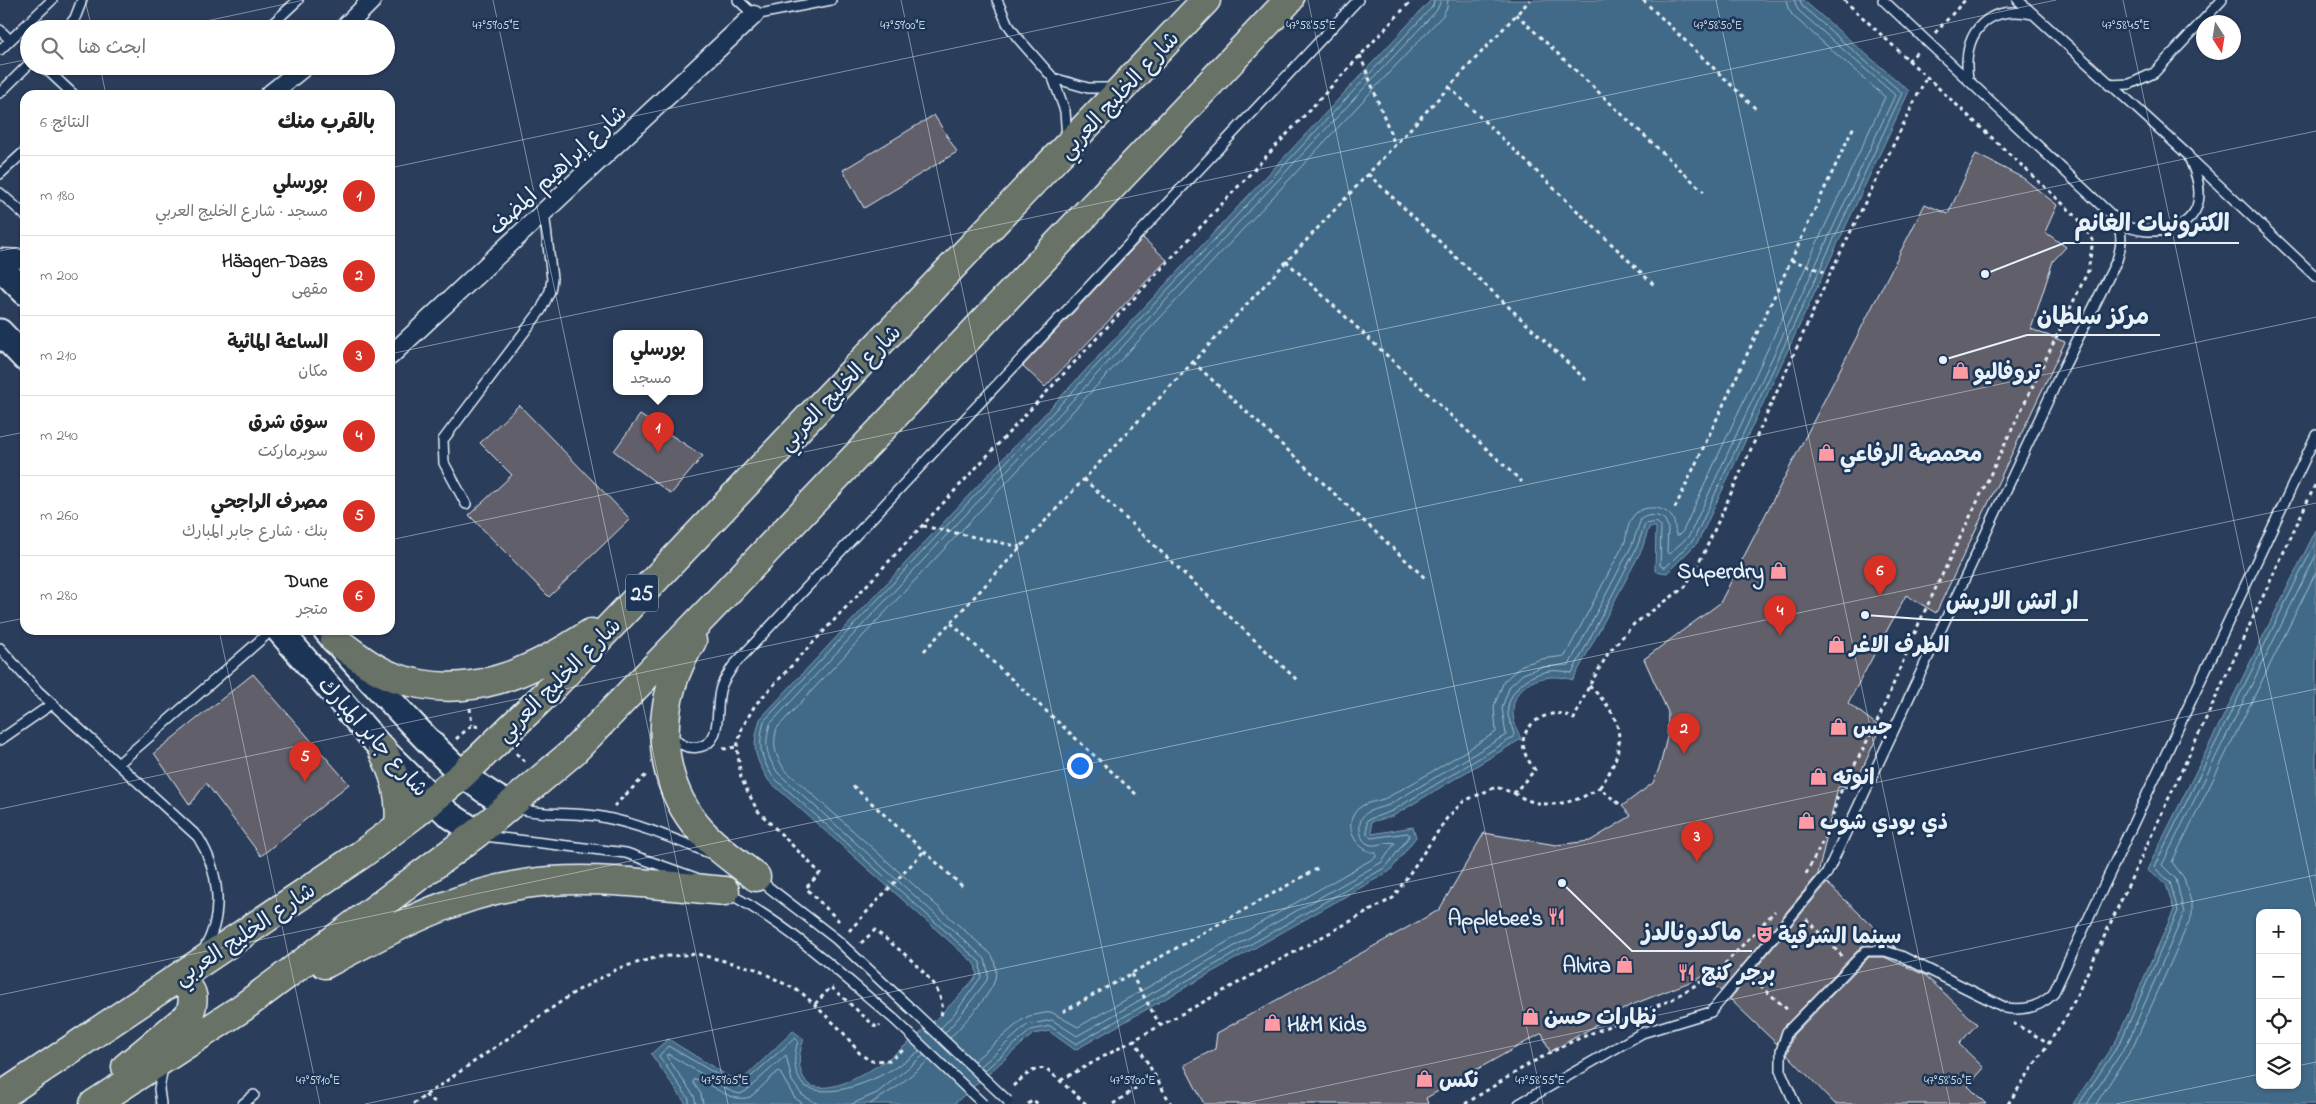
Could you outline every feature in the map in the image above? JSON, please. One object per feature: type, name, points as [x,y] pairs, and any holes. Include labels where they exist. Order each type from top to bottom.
[{"type":"main road","name":"شارع الخليج العربي","points":[[0,1097],[362,854],[462,775],[547,693],[1206,0]]},
{"type":"main road","points":[[92,1104],[167,1058],[242,1008],[477,833],[573,752],[1289,0]]},
{"type":"main road","points":[[0,267],[20,287]]},
{"type":"main road","points":[[0,332],[20,353]]},
{"type":"main road","points":[[730,589],[698,631],[679,662],[665,708],[666,755],[676,792],[696,824],[710,839],[756,877]]},
{"type":"main road","points":[[330,635],[373,666],[392,676],[431,686],[469,686],[518,674],[544,661],[575,643],[633,603]]},
{"type":"main road","name":"شارع جابر المبارك","points":[[283,635],[382,749],[448,814],[477,833]]},
{"type":"main road","name":"شارع جابر المبارك","points":[[330,635],[432,746],[462,775],[482,790],[511,806]]},
{"type":"main road","points":[[382,749],[397,782],[400,810],[399,826]]},
{"type":"main road","points":[[242,1008],[380,934],[420,915],[492,890],[550,881],[586,880],[725,891]]},
{"type":"main road","points":[[92,1104],[110,1080],[189,1015],[193,1004],[192,991],[186,984],[183,974]]},
{"type":"street","points":[[352,20],[372,0]]},
{"type":"street","name":"شارع إبراهيم المضف","points":[[395,351],[754,14]]},
{"type":"street","points":[[275,90],[294,75]]},
{"type":"street","points":[[0,258],[20,259]]},
{"type":"lane","points":[[31,20],[52,0]]},
{"type":"lane","points":[[73,20],[82,0]]},
{"type":"lane","points":[[277,20],[298,0]]},
{"type":"lane","points":[[738,0],[754,14],[831,0]]},
{"type":"lane","points":[[997,0],[1007,22],[1017,37],[1054,78],[1065,84],[1088,88],[1111,88],[1127,85]]},
{"type":"lane","points":[[666,729],[677,742],[688,747],[706,746],[710,742],[716,730],[721,687],[733,666],[1358,0]]},
{"type":"lane","points":[[1883,0],[2115,218],[2128,228],[2153,232],[2172,228],[2186,220],[2197,206],[2199,192],[2195,173],[2188,155]]},
{"type":"lane","points":[[2018,0],[2188,155],[2316,277]]},
{"type":"lane","points":[[2109,85],[2130,84],[2154,73],[2222,0]]},
{"type":"lane","points":[[1968,80],[1968,48],[1980,24],[2005,13],[2023,12],[2033,14]]},
{"type":"lane","points":[[0,30],[10,40]]},
{"type":"lane","points":[[0,50],[20,30]]},
{"type":"lane","points":[[0,93],[20,73]]},
{"type":"lane","points":[[52,75],[68,90]]},
{"type":"lane","points":[[1054,78],[1066,120],[1068,136],[1064,151]]},
{"type":"lane","points":[[0,174],[20,156]]},
{"type":"lane","points":[[0,194],[20,211]]},
{"type":"lane","points":[[466,504],[444,463],[443,440],[541,310],[550,291],[552,279],[544,211]]},
{"type":"lane","points":[[1519,1104],[1642,1033],[1711,1012],[1828,873],[2070,353],[2117,260],[2121,242],[2120,227],[2115,218]]},
{"type":"lane","points":[[1795,1104],[1784,1083],[1780,1061],[1781,1050],[1787,1032],[1866,951],[1885,951],[1910,960],[2012,1009],[2037,1006],[2053,994],[2316,435]]},
{"type":"lane","points":[[118,764],[266,635]]},
{"type":"lane","points":[[0,648],[52,704],[188,828],[198,838],[210,857],[216,882],[216,911],[207,944],[183,974]]},
{"type":"lane","points":[[0,740],[52,704]]},
{"type":"lane","points":[[511,806],[527,810],[602,817],[632,824],[712,854],[756,877],[836,939],[1010,1103]]},
{"type":"lane","points":[[477,833],[626,853],[682,871],[757,908],[801,939],[895,1020],[983,1104]]},
{"type":"lane","points":[[161,1104],[160,1080],[167,1058]]},
{"type":"lane","points":[[0,1087],[37,1072]]},
{"type":"lane","points":[[243,1104],[254,1095]]},
{"type":"path","points":[[939,1021],[943,1012],[942,1002],[935,985],[929,978],[875,930],[861,943],[806,888],[820,873],[757,810],[741,778],[737,747],[742,728],[755,705],[1412,0]]},
{"type":"path","points":[[924,651],[1530,0]]},
{"type":"path","points":[[1643,0],[1756,109]]},
{"type":"path","points":[[1805,876],[1829,828],[1837,799],[1879,718],[1920,621],[2088,271],[2093,240],[2077,217],[1844,0]]},
{"type":"path","points":[[1516,14],[1704,192]]},
{"type":"path","points":[[1360,55],[1395,145]]},
{"type":"path","points":[[1514,792],[1535,770],[1523,748],[1525,733],[1535,720],[1546,715],[1563,714],[1574,719],[1589,686],[1609,652],[1634,624],[1685,587],[1704,553],[1830,274],[1926,78]]},
{"type":"path","points":[[1449,87],[1654,285]]},
{"type":"path","points":[[1675,508],[1854,126]]},
{"type":"path","points":[[1368,174],[1587,381]]},
{"type":"path","points":[[1791,260],[1830,274]]},
{"type":"path","points":[[1286,261],[1522,482]]},
{"type":"path","points":[[1193,362],[1425,578]]},
{"type":"path","points":[[1084,479],[1298,681]]},
{"type":"path","points":[[2008,1104],[2068,1014],[2316,483]]},
{"type":"path","points":[[923,526],[1021,547]]},
{"type":"path","points":[[950,622],[1138,796]]},
{"type":"path","points":[[1061,1080],[1393,898],[1447,818],[1464,801],[1496,787],[1536,801],[1560,804],[1588,795],[1599,788],[1616,760],[1620,741],[1612,710],[1603,698],[1589,686]]},
{"type":"path","points":[[853,786],[925,850],[962,886]]},
{"type":"path","points":[[1599,788],[1622,806]]},
{"type":"path","points":[[849,931],[925,850]]},
{"type":"path","points":[[1063,1012],[1320,867]]},
{"type":"path","points":[[1465,1104],[1529,1064],[1573,1041],[1671,1000],[1717,972],[1785,900],[1852,966]]},
{"type":"path","points":[[413,1104],[575,992],[619,968],[658,957],[697,954],[756,969],[802,994],[815,1004],[866,1058],[878,1062],[890,1060],[910,1045]]},
{"type":"path","points":[[1729,959],[1799,1020]]},
{"type":"path","points":[[1131,974],[1160,1025]]},
{"type":"path","points":[[815,1004],[831,987],[877,1028]]},
{"type":"path","points":[[1134,1039],[1171,1104]]},
{"type":"path","points":[[1012,1087],[1033,1070],[1047,1069],[1086,1104]]},
{"type":"path","points":[[1113,1104],[1155,1075]]},
{"type":"path","points":[[425,1095],[438,1104]]},
{"type":"path","points":[[1028,1104],[1033,1100],[1038,1104]]},
{"type":"water","points":[[1431,0],[1803,0],[1909,91],[1698,542],[1667,573],[1655,571],[1656,527],[1649,527],[1642,549],[1573,680],[1555,677],[1535,680],[1520,691],[1515,699],[1513,713],[1521,739],[1393,816],[1371,822],[1372,834],[1413,827],[1416,837],[1390,871],[1075,1050],[1049,1031],[1033,1034],[954,1104],[686,1104],[651,1054],[668,1039],[739,1083],[793,1031],[804,1039],[799,1063],[805,1080],[809,1085],[828,1087],[851,1080],[876,1067],[901,1049],[947,1008],[977,975],[975,964],[769,781],[756,751],[755,744],[760,719]]},
{"type":"water","points":[[2316,530],[2316,1104],[2073,1104],[2117,1039],[2174,910],[2166,884],[2147,870]]},
{"type":"building","points":[[934,115],[957,152],[864,208],[843,170]]},
{"type":"building","points":[[1976,154],[2023,178],[2057,205],[2045,232],[2066,247],[2053,261],[2031,329],[2065,342],[1936,613],[1906,595],[1848,703],[1881,728],[1854,787],[1838,787],[1818,874],[1721,991],[1705,976],[1629,1006],[1550,1052],[1542,1033],[1426,1098],[1428,1104],[1204,1104],[1184,1065],[1215,1049],[1217,1033],[1439,910],[1484,833],[1556,845],[1590,841],[1631,816],[1622,806],[1653,783],[1660,766],[1667,737],[1668,712],[1644,659],[1720,603],[1925,204],[1948,214]]},
{"type":"building","points":[[1143,238],[1167,260],[1045,387],[1023,366]]},
{"type":"building","points":[[519,405],[630,519],[549,597],[469,515],[512,475],[480,443]]},
{"type":"building","points":[[640,415],[703,456],[671,494],[614,451]]},
{"type":"building","points":[[253,674],[349,784],[261,856],[206,783],[190,805],[154,753]]},
{"type":"building","points":[[1827,883],[1896,948],[1885,945],[1862,946],[1783,1028],[1777,1044],[1730,999]]},
{"type":"building","points":[[1869,957],[1884,957],[1925,975],[1977,1024],[1959,1044],[1984,1068],[1968,1086],[1986,1104],[1835,1104],[1787,1054],[1793,1035]]},
{"type":"place","name":"الكترونيات الغانم","points":[[1985,274]]},
{"type":"place","name":"مركز سلطان","points":[[1943,360]]},
{"type":"place","name":"تروفاليو","points":[[1960,371]]},
{"type":"place","name":"بورسلي","points":[[658,453]]},
{"type":"place","name":"محمصة الرفاعي","points":[[1826,453]]},
{"type":"place","name":"Superdry","points":[[1778,570]]},
{"type":"place","name":"Dune","points":[[1880,596]]},
{"type":"place","name":"ار اتش الاربش","points":[[1865,615]]},
{"type":"place","name":"سوق شرق","points":[[1780,636]]},
{"type":"place","name":"الطرف الاغر","points":[[1836,644]]},
{"type":"place","name":"جس","points":[[1839,726]]},
{"type":"place","name":"Häagen-Dazs","points":[[1684,754]]},
{"type":"place","name":"انوته","points":[[1819,776]]},
{"type":"place","name":"مصرف الراجحي","points":[[305,782]]},
{"type":"place","name":"ذي بودي شوب","points":[[1806,821]]},
{"type":"place","name":"الساعة المائية","points":[[1697,862]]},
{"type":"place","name":"ماكدونالدز","points":[[1562,883]]},
{"type":"place","name":"Applebee's","points":[[1557,917]]},
{"type":"place","name":"سينما الشرقية","points":[[1764,935]]},
{"type":"place","name":"Alvira","points":[[1625,964]]},
{"type":"place","name":"برجر كنج","points":[[1687,972]]},
{"type":"place","name":"نظارات حسن","points":[[1530,1016]]},
{"type":"place","name":"H&M Kids","points":[[1273,1023]]},
{"type":"place","name":"نكس","points":[[1425,1079]]}]
